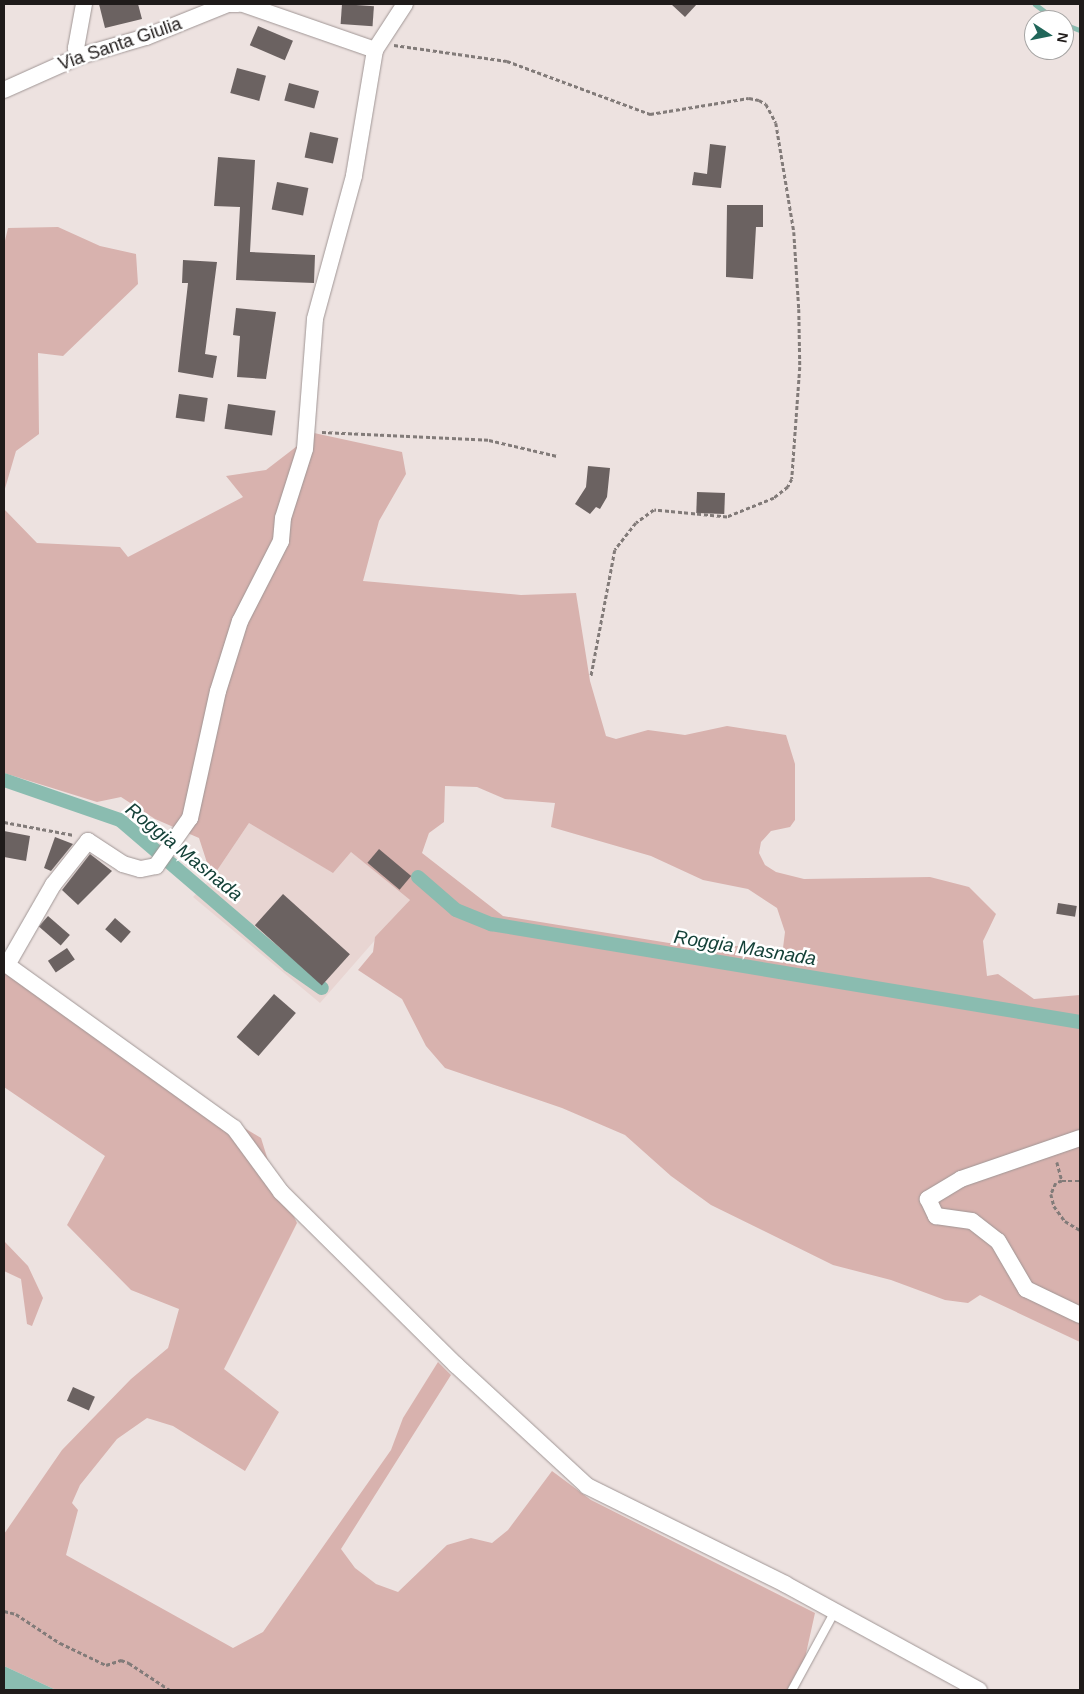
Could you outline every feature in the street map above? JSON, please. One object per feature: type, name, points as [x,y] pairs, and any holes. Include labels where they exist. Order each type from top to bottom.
[{"type":"street","points":[[80,56],[76,48],[84,4]]},
{"type":"street","name":"Via Santa Giulia","points":[[4,90],[80,56],[146,37],[228,4],[238,4]]},
{"type":"street","points":[[243,4],[378,45]]},
{"type":"street","points":[[405,4],[378,45],[354,176],[315,319],[305,448],[283,518],[281,541],[240,621],[218,691],[190,818],[177,841],[156,866],[140,869],[123,864],[88,841],[52,885],[7,965],[234,1128],[281,1192],[456,1365],[587,1486],[834,1611],[979,1690]]},
{"type":"street","points":[[1080,1138],[961,1179],[928,1199],[936,1216],[972,1221],[998,1241],[1026,1289],[1080,1315]]},
{"type":"lane","points":[[792,1690],[834,1611]]},
{"type":"path","points":[[378,45],[507,61],[650,114],[749,98],[766,104],[776,123],[794,232],[799,309],[800,367],[792,478],[788,487],[774,498],[750,504],[727,518],[654,510],[636,523],[615,550],[591,677]]},
{"type":"path","points":[[305,448],[324,429],[489,440],[557,456]]},
{"type":"path","points":[[4,822],[80,836],[88,841]]},
{"type":"path","points":[[1062,1159],[1057,1167],[1062,1181]]},
{"type":"path","points":[[1080,1181],[1062,1181],[1056,1184],[1051,1194],[1054,1206],[1065,1221],[1080,1230]]},
{"type":"path","points":[[4,1612],[16,1614],[60,1643],[106,1665],[121,1660],[129,1663],[170,1690]]},
{"type":"path","points":[[184,1690],[189,1690]]},
{"type":"shaded area","points":[[58,227],[100,246],[136,254],[138,284],[63,356],[38,353],[39,434],[16,451],[4,492],[4,245],[8,228]]},
{"type":"shaded area","points":[[314,433],[402,452],[406,474],[379,521],[363,581],[521,595],[576,593],[590,681],[606,736],[616,739],[648,730],[685,735],[727,726],[786,735],[795,764],[795,820],[790,827],[771,831],[761,842],[759,853],[765,865],[776,872],[804,879],[930,877],[969,887],[996,914],[983,941],[987,976],[998,974],[1034,999],[1080,995],[1080,1342],[980,1295],[968,1303],[945,1300],[891,1280],[833,1265],[711,1205],[671,1176],[625,1135],[562,1108],[445,1068],[426,1046],[402,999],[358,970],[373,952],[375,937],[410,900],[351,852],[333,873],[249,823],[212,878],[199,838],[155,819],[121,797],[97,802],[4,773],[4,509],[37,543],[120,547],[128,557],[243,497],[226,476],[266,470]],"holes":[[[445,786],[477,787],[505,799],[555,803],[551,827],[651,856],[703,880],[748,889],[777,908],[785,932],[783,948],[669,943],[503,916],[422,853],[429,833],[444,822]]]},
{"type":"shaded area","points":[[249,823],[332,872],[350,851],[410,900],[320,1003],[193,897],[212,878]]},
{"type":"shaded area","points":[[4,950],[28,977],[216,1111],[261,1138],[271,1170],[297,1223],[224,1369],[279,1412],[245,1471],[173,1426],[147,1418],[117,1439],[80,1485],[72,1503],[78,1510],[66,1555],[233,1648],[263,1632],[391,1450],[403,1418],[438,1362],[451,1375],[341,1549],[355,1568],[376,1584],[398,1592],[447,1545],[471,1538],[492,1543],[508,1530],[552,1471],[591,1500],[815,1613],[805,1658],[787,1690],[56,1690],[4,1666],[4,1534],[62,1450],[131,1379],[168,1348],[179,1309],[131,1290],[67,1225],[105,1156],[4,1087]]},
{"type":"shaded area","points":[[4,1241],[28,1266],[43,1298],[32,1326],[27,1324],[21,1279],[4,1271]]},
{"type":"shaded area","points":[[4,1666],[56,1690],[4,1690]]},
{"type":"building","points":[[99,4],[138,4],[142,19],[105,28]]},
{"type":"building","points":[[342,4],[374,6],[373,26],[341,24]]},
{"type":"building","points":[[671,4],[697,4],[685,17]]},
{"type":"building","points":[[258,26],[293,41],[285,60],[250,45]]},
{"type":"building","points":[[237,68],[266,76],[259,101],[230,93]]},
{"type":"building","points":[[289,83],[319,91],[314,108],[284,100]]},
{"type":"building","points":[[310,132],[338,138],[333,163],[305,157]]},
{"type":"building","points":[[710,144],[726,146],[721,188],[692,185],[694,172],[707,174]]},
{"type":"building","points":[[218,157],[255,160],[250,252],[315,255],[314,283],[236,280],[240,207],[214,206]]},
{"type":"building","points":[[277,182],[308,188],[303,216],[272,209]]},
{"type":"building","points":[[727,205],[763,205],[763,227],[756,227],[753,279],[726,277]]},
{"type":"building","points":[[183,260],[217,262],[205,354],[217,356],[213,378],[178,372],[188,283],[182,283]]},
{"type":"building","points":[[236,308],[276,312],[266,379],[237,377],[240,336],[233,335]]},
{"type":"building","points":[[179,394],[208,398],[204,422],[176,418]]},
{"type":"building","points":[[228,404],[276,411],[272,435],[225,429]]},
{"type":"building","points":[[588,466],[610,468],[607,497],[600,509],[596,507],[590,514],[575,504],[586,487]]},
{"type":"building","points":[[697,492],[725,493],[724,514],[696,513]]},
{"type":"building","points":[[4,831],[30,836],[26,861],[4,857]]},
{"type":"building","points":[[55,837],[73,844],[51,871],[44,868]]},
{"type":"building","points":[[379,849],[411,876],[400,890],[367,863]]},
{"type":"building","points":[[90,854],[112,871],[78,905],[62,890]]},
{"type":"building","points":[[283,894],[350,954],[322,985],[255,925]]},
{"type":"building","points":[[1058,903],[1077,906],[1075,917],[1056,914]]},
{"type":"building","points":[[48,916],[70,935],[61,946],[39,927]]},
{"type":"building","points":[[115,918],[131,932],[121,943],[105,929]]},
{"type":"building","points":[[67,948],[75,960],[56,972],[48,961]]},
{"type":"building","points":[[274,994],[296,1013],[258,1056],[237,1037]]},
{"type":"building","points":[[73,1387],[95,1397],[89,1410],[67,1401]]},
{"type":"waterway","points":[[1035,4],[1043,10]]},
{"type":"waterway","points":[[1074,28],[1080,30]]},
{"type":"waterway","name":"Roggia Masnada","points":[[4,780],[120,820],[289,965],[322,988]]},
{"type":"waterway","name":"Roggia Masnada","points":[[418,877],[456,910],[491,924],[1080,1022]]}]
